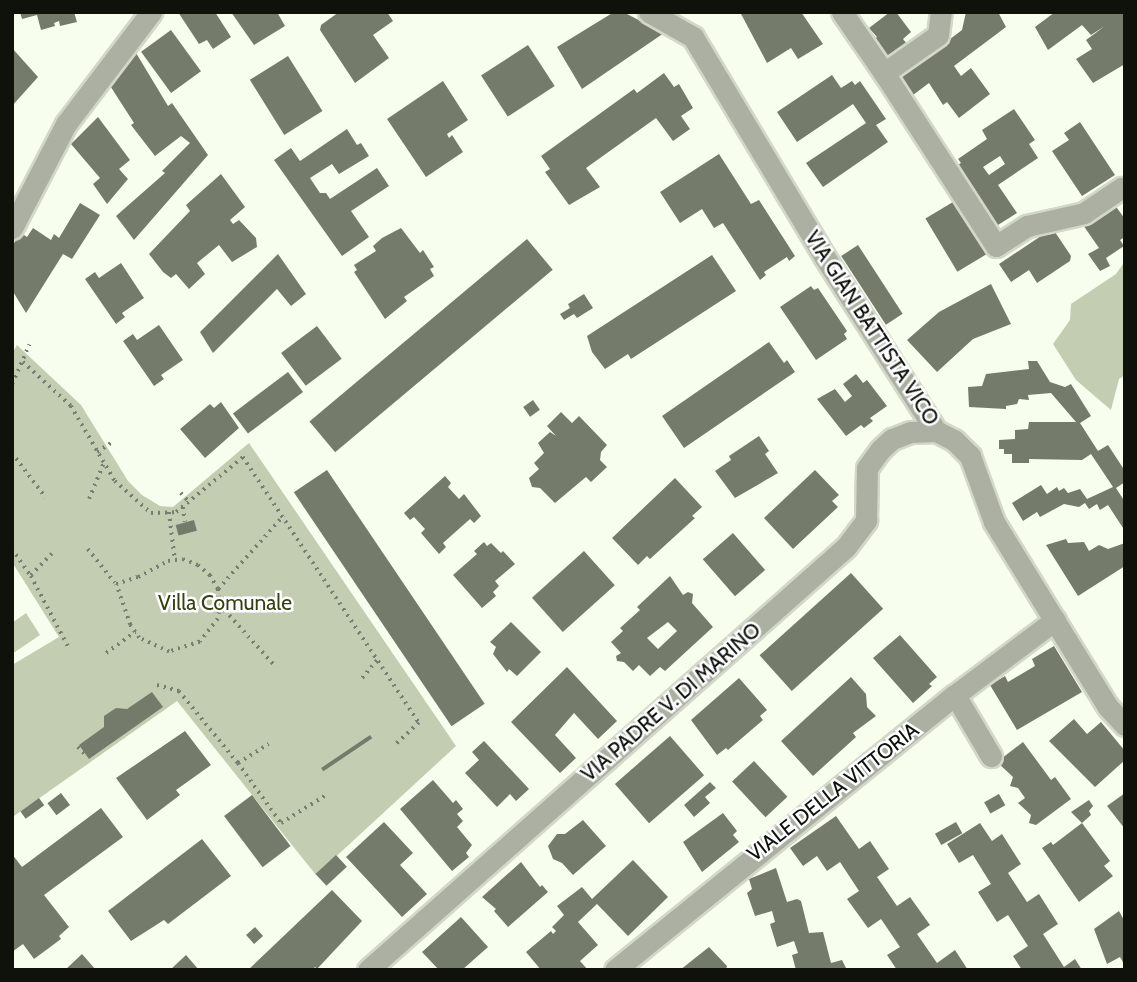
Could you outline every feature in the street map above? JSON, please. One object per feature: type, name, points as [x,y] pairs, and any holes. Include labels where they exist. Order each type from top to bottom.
[{"type":"street","points":[[12,228],[66,124],[151,12]]},
{"type":"street","name":"VIA GIAN BATTISTA VICO","points":[[649,12],[693,37],[824,256],[936,431],[954,440],[970,456],[993,522],[1108,707],[1125,725]]},
{"type":"street","points":[[842,12],[996,246],[1027,226],[1084,213],[1121,188]]},
{"type":"street","points":[[884,73],[938,35],[941,12]]},
{"type":"street","name":"VIA PADRE V. DI MARINO","points":[[369,970],[846,547],[866,520],[867,468],[880,450],[892,439],[911,432],[936,431]]},
{"type":"street","name":"VIALE DELLA VITTORIA","points":[[615,970],[710,890],[955,695],[1055,621]]},
{"type":"street","points":[[955,695],[991,755]]},
{"type":"path","points":[[12,384],[29,345]]},
{"type":"path","points":[[23,362],[71,406],[116,481],[151,513],[169,512],[183,507],[243,457],[419,723],[395,745]]},
{"type":"path","points":[[97,452],[111,443]]},
{"type":"path","points":[[12,453],[46,498]]},
{"type":"path","points":[[89,499],[104,462]]},
{"type":"path","points":[[181,493],[189,502]]},
{"type":"path","points":[[183,507],[185,522]]},
{"type":"path","points":[[169,512],[175,559]]},
{"type":"path","points":[[218,589],[283,516]]},
{"type":"path","points":[[12,549],[31,576],[69,648]]},
{"type":"path","points":[[88,549],[116,584],[139,638],[154,647],[169,652],[187,649],[211,632],[218,619],[218,589],[210,575],[198,565],[175,559],[125,583],[116,584]]},
{"type":"path","points":[[31,576],[52,554]]},
{"type":"path","points":[[220,605],[276,667]]},
{"type":"path","points":[[106,653],[135,632]]},
{"type":"path","points":[[362,678],[378,659]]},
{"type":"path","points":[[157,685],[178,691],[238,764],[281,823],[326,795]]},
{"type":"path","points":[[238,764],[268,744]]},
{"type":"path","points":[[78,747],[87,756]]},
{"type":"green space","points":[[1125,261],[1125,375],[1119,379],[1111,410],[1076,380],[1053,344],[1070,320],[1071,304],[1116,274]]},
{"type":"green space","name":"Villa Comunale","points":[[17,345],[81,405],[128,481],[142,495],[160,506],[173,507],[249,443],[456,746],[316,875],[177,701],[14,816],[12,665],[59,637],[12,562],[12,354]]},
{"type":"green space","points":[[26,613],[40,635],[12,654],[12,623]]},
{"type":"building","points":[[20,12],[74,12],[77,22],[60,26],[59,21],[54,23],[55,26],[41,30],[37,15],[22,19]]},
{"type":"building","points":[[178,12],[215,12],[231,37],[213,49],[207,40],[199,44]]},
{"type":"building","points":[[231,12],[277,12],[285,26],[254,45]]},
{"type":"building","points":[[339,12],[387,12],[393,21],[373,35],[389,58],[355,83],[320,30],[321,25]]},
{"type":"building","points":[[614,12],[623,12],[664,33],[582,89],[557,47]]},
{"type":"building","points":[[740,12],[801,12],[823,44],[798,59],[791,48],[767,63]]},
{"type":"building","points":[[890,12],[896,12],[911,32],[903,39],[908,45],[887,61],[872,41],[877,37],[869,28]]},
{"type":"building","points":[[966,12],[998,12],[1006,27],[954,66],[961,76],[971,68],[990,94],[959,118],[947,102],[943,105],[929,83],[909,98],[896,80],[962,30]]},
{"type":"building","points":[[1055,12],[1125,13],[1125,64],[1093,83],[1076,59],[1092,49],[1086,40],[1105,26],[1091,35],[1082,25],[1048,50],[1035,27]]},
{"type":"building","points":[[171,30],[201,71],[171,93],[141,52]]},
{"type":"building","points":[[127,38],[168,106],[172,103],[208,155],[134,240],[116,216],[165,173],[162,171],[190,143],[181,136],[155,156],[131,125],[134,123],[107,81],[120,73],[111,60]]},
{"type":"building","points":[[528,45],[555,86],[508,117],[481,75]]},
{"type":"building","points":[[12,48],[38,77],[12,106]]},
{"type":"building","points":[[288,56],[322,111],[284,135],[250,80]]},
{"type":"building","points":[[664,73],[674,87],[679,84],[693,108],[681,116],[690,129],[673,141],[656,118],[586,168],[600,187],[569,205],[545,172],[550,169],[541,156],[634,89],[637,93]]},
{"type":"building","points":[[832,75],[841,88],[852,81],[855,85],[860,81],[886,119],[876,125],[888,142],[823,187],[806,163],[866,123],[853,104],[797,142],[777,112]]},
{"type":"building","points":[[443,81],[468,120],[447,134],[449,138],[452,135],[463,152],[426,177],[387,119]]},
{"type":"building","points":[[1014,109],[1035,140],[1029,144],[1038,158],[998,185],[1017,213],[990,230],[950,170],[961,163],[958,159],[987,139],[982,130]],"holes":[[[1000,156],[1005,164],[989,175],[983,167]]]},
{"type":"building","points":[[98,117],[130,160],[119,169],[128,179],[107,204],[93,184],[100,178],[71,144]]},
{"type":"building","points":[[1080,122],[1115,175],[1082,196],[1052,151],[1069,140],[1064,133]]},
{"type":"building","points":[[347,129],[357,145],[361,143],[369,156],[339,174],[332,164],[310,178],[320,193],[326,193],[330,199],[377,168],[389,186],[351,211],[369,237],[342,256],[274,160],[291,148],[300,161]]},
{"type":"building","points":[[719,154],[751,204],[759,200],[795,256],[789,261],[787,257],[764,272],[766,275],[760,280],[723,223],[714,228],[702,209],[680,223],[660,192]]},
{"type":"building","points":[[221,174],[245,207],[230,220],[233,224],[239,220],[256,238],[257,247],[232,262],[219,245],[197,263],[205,274],[189,289],[176,274],[171,278],[163,272],[149,254],[190,211],[186,205]]},
{"type":"building","points":[[958,199],[990,252],[957,272],[925,219]]},
{"type":"building","points":[[80,203],[100,215],[72,259],[63,254],[26,313],[12,290],[12,246],[21,233],[27,237],[33,228],[51,240],[54,234],[59,238]]},
{"type":"building","points":[[1114,204],[1125,219],[1125,237],[1120,240],[1124,246],[1106,258],[1110,266],[1100,271],[1088,254],[1099,248],[1083,225]]},
{"type":"building","points":[[401,228],[420,253],[423,250],[434,267],[430,269],[434,276],[404,297],[407,301],[385,319],[354,272],[357,270],[354,265],[376,251],[373,246],[382,238]]},
{"type":"building","points":[[1050,230],[1055,232],[1071,256],[1070,261],[1037,283],[1029,270],[1011,282],[999,264]]},
{"type":"building","points":[[527,239],[553,270],[335,452],[309,422]]},
{"type":"building","points":[[858,245],[903,314],[886,325],[841,256]]},
{"type":"building","points":[[278,254],[306,294],[291,306],[277,289],[213,353],[200,332]]},
{"type":"building","points":[[712,255],[736,291],[631,359],[628,354],[605,369],[592,352],[587,336]]},
{"type":"building","points":[[121,263],[144,298],[122,313],[125,317],[116,324],[85,279],[95,272],[99,278]]},
{"type":"building","points":[[991,284],[1011,324],[973,339],[937,372],[907,340],[939,312]]},
{"type":"building","points":[[811,286],[814,290],[818,288],[847,331],[844,334],[847,339],[816,360],[780,307]]},
{"type":"building","points":[[584,294],[593,308],[577,318],[574,314],[564,320],[560,314],[570,308],[568,304]]},
{"type":"building","points":[[159,325],[183,360],[161,375],[164,379],[154,386],[123,341],[133,334],[137,340]]},
{"type":"building","points":[[317,326],[342,359],[306,386],[281,353]]},
{"type":"building","points":[[769,342],[784,363],[787,360],[795,372],[684,448],[662,416]]},
{"type":"building","points":[[1028,361],[1037,361],[1050,382],[1065,387],[1071,384],[1091,416],[1080,423],[1098,451],[1108,445],[1125,471],[1125,482],[1116,488],[1125,502],[1125,531],[1108,505],[1100,510],[1097,504],[1089,509],[1085,503],[1079,507],[1064,504],[1040,517],[1037,512],[1023,521],[1012,503],[1041,485],[1047,494],[1057,487],[1059,491],[1064,488],[1068,493],[1080,489],[1087,499],[1113,487],[1091,454],[1082,460],[1029,459],[1029,463],[1012,463],[1012,454],[1004,454],[1004,449],[999,449],[999,440],[1015,439],[1015,430],[1028,429],[1029,422],[1076,422],[1051,393],[1028,395],[1029,400],[1019,399],[1017,404],[1006,406],[1006,409],[969,407],[968,387],[982,386],[986,374],[1029,369]]},
{"type":"building","points":[[288,372],[303,392],[248,433],[233,414]]},
{"type":"building","points":[[856,374],[863,383],[867,380],[887,406],[870,418],[873,421],[864,428],[861,425],[846,436],[817,399],[835,389],[845,402],[852,396],[843,384]]},
{"type":"building","points":[[533,400],[540,410],[530,417],[523,407]]},
{"type":"building","points":[[221,402],[239,428],[205,458],[180,429],[210,404],[214,408]]},
{"type":"building","points":[[561,412],[572,423],[579,416],[607,445],[601,452],[600,460],[607,467],[591,482],[586,477],[555,503],[540,488],[532,487],[529,478],[539,469],[534,463],[544,453],[538,443],[550,432],[556,436],[547,426]]},
{"type":"building","points":[[759,436],[769,451],[765,454],[778,473],[735,498],[715,471],[731,460],[729,456]]},
{"type":"building","points":[[327,470],[485,704],[452,726],[294,492]]},
{"type":"building","points":[[815,470],[839,495],[832,501],[838,507],[793,549],[764,518]]},
{"type":"building","points":[[445,476],[451,483],[448,487],[459,499],[464,494],[481,516],[474,523],[470,519],[443,543],[446,547],[439,554],[421,533],[425,529],[414,517],[410,520],[404,513]]},
{"type":"building","points":[[675,478],[702,507],[692,516],[695,518],[650,559],[647,556],[638,565],[612,538]]},
{"type":"building","points":[[194,520],[197,531],[178,536],[176,525]]},
{"type":"building","points":[[733,533],[765,570],[735,596],[703,559]]},
{"type":"building","points":[[1066,539],[1068,543],[1084,542],[1089,551],[1099,545],[1108,549],[1125,543],[1125,566],[1078,596],[1046,545]]},
{"type":"building","points":[[484,542],[487,546],[491,543],[501,553],[503,551],[515,564],[495,581],[499,586],[493,592],[496,596],[482,608],[453,575],[477,554],[474,551]]},
{"type":"building","points":[[584,551],[615,585],[563,632],[532,598]]},
{"type":"building","points":[[851,573],[883,609],[792,691],[760,655]]},
{"type":"building","points":[[670,576],[683,595],[688,592],[693,594],[692,603],[713,627],[665,671],[660,667],[650,676],[639,665],[633,671],[624,662],[617,661],[616,656],[621,653],[611,642],[623,631],[620,628],[640,610],[637,607]],"holes":[[[668,622],[677,631],[658,649],[647,638]]]},
{"type":"building","points":[[511,622],[541,652],[517,676],[509,669],[507,672],[493,654],[496,647],[490,642]]},
{"type":"building","points":[[900,635],[937,677],[929,684],[932,686],[913,703],[873,658]]},
{"type":"building","points":[[1054,646],[1082,692],[1017,730],[990,685],[1005,676],[1008,682],[1035,666],[1032,659]]},
{"type":"building","points":[[567,667],[617,721],[598,739],[574,713],[555,735],[576,758],[560,773],[511,722]]},
{"type":"building","points":[[851,677],[866,694],[867,707],[876,716],[853,733],[856,737],[813,776],[781,741]]},
{"type":"building","points":[[739,678],[767,710],[760,716],[763,720],[728,750],[726,748],[717,755],[691,720]]},
{"type":"building","points":[[152,692],[163,707],[89,759],[79,745],[104,727],[104,716],[116,708],[127,709]]},
{"type":"building","points":[[1074,719],[1087,734],[1101,722],[1125,751],[1125,760],[1095,787],[1049,741]]},
{"type":"building","points":[[185,731],[211,765],[176,790],[180,795],[147,820],[116,778]]},
{"type":"building","points":[[370,735],[372,738],[323,771],[321,768]]},
{"type":"building","points":[[670,736],[704,775],[649,823],[615,784]]},
{"type":"building","points":[[484,741],[529,789],[516,801],[510,794],[497,807],[465,773],[479,760],[472,752]]},
{"type":"building","points":[[1023,742],[1051,780],[1055,777],[1071,799],[1036,825],[1029,823],[1031,815],[1018,803],[1025,798],[1018,788],[1010,786],[1013,777],[997,762]]},
{"type":"building","points":[[754,761],[787,797],[765,817],[732,781]]},
{"type":"building","points":[[433,780],[453,803],[456,800],[463,809],[457,814],[463,821],[457,827],[472,845],[466,853],[469,857],[452,871],[400,809]]},
{"type":"building","points":[[710,782],[716,788],[705,797],[710,803],[694,817],[684,805]]},
{"type":"building","points":[[61,793],[70,805],[56,815],[47,803]]},
{"type":"building","points":[[1125,793],[1125,829],[1107,806]]},
{"type":"building","points":[[999,794],[1005,805],[990,814],[984,802]]},
{"type":"building","points":[[252,795],[291,846],[263,867],[224,816]]},
{"type":"building","points":[[39,798],[44,805],[26,819],[20,812]]},
{"type":"building","points":[[1089,800],[1093,806],[1089,811],[1091,815],[1082,823],[1071,812]]},
{"type":"building","points":[[101,808],[123,837],[44,895],[69,927],[59,936],[61,939],[34,959],[23,944],[12,952],[12,854],[22,867]]},
{"type":"building","points":[[723,813],[737,831],[733,835],[739,842],[702,872],[683,842]]},
{"type":"building","points":[[836,816],[859,849],[870,841],[889,869],[877,877],[897,906],[910,897],[930,925],[917,934],[937,963],[955,950],[968,970],[897,970],[887,955],[900,947],[881,919],[868,928],[847,899],[859,891],[840,862],[827,871],[817,856],[803,866],[790,848]]},
{"type":"building","points":[[583,820],[606,846],[573,875],[562,863],[553,859],[548,846],[557,834],[565,834]]},
{"type":"building","points":[[384,822],[413,853],[400,865],[427,894],[402,917],[346,857]]},
{"type":"building","points":[[956,822],[962,833],[941,845],[935,834]]},
{"type":"building","points":[[980,823],[992,841],[1002,834],[1021,864],[1008,873],[1027,902],[1039,894],[1058,924],[1043,934],[1064,967],[1075,959],[1082,970],[1022,970],[1013,956],[1028,946],[1008,915],[997,922],[978,892],[991,884],[973,855],[959,863],[947,844]]},
{"type":"building","points":[[1082,823],[1110,861],[1104,866],[1113,876],[1079,902],[1042,848],[1051,842],[1053,845]]},
{"type":"building","points":[[202,839],[231,876],[168,924],[164,920],[131,941],[108,911]]},
{"type":"building","points":[[336,855],[347,867],[326,886],[316,874]]},
{"type":"building","points":[[633,860],[668,897],[628,936],[597,904],[578,922],[598,945],[580,961],[588,970],[541,970],[526,952],[551,931],[553,934],[556,931],[552,927],[564,915],[557,906],[582,887],[592,899]]},
{"type":"building","points":[[521,862],[540,887],[542,885],[548,892],[508,927],[494,911],[496,909],[482,897]]},
{"type":"building","points":[[776,868],[787,902],[797,899],[801,901],[809,933],[823,932],[831,963],[842,960],[847,970],[796,970],[792,955],[798,953],[794,941],[777,947],[770,924],[775,922],[772,911],[755,916],[747,893],[752,889],[749,879]]},
{"type":"building","points":[[332,890],[362,921],[317,969],[248,970]]},
{"type":"building","points":[[1119,911],[1125,922],[1125,966],[1120,957],[1107,964],[1094,929]]},
{"type":"building","points":[[461,917],[488,947],[462,970],[439,970],[422,952]]},
{"type":"building","points":[[255,927],[263,936],[254,944],[246,935]]},
{"type":"building","points":[[709,947],[727,966],[726,970],[680,970]]},
{"type":"building","points":[[82,954],[96,970],[65,970]]},
{"type":"building","points":[[186,955],[199,970],[170,970]]}]
